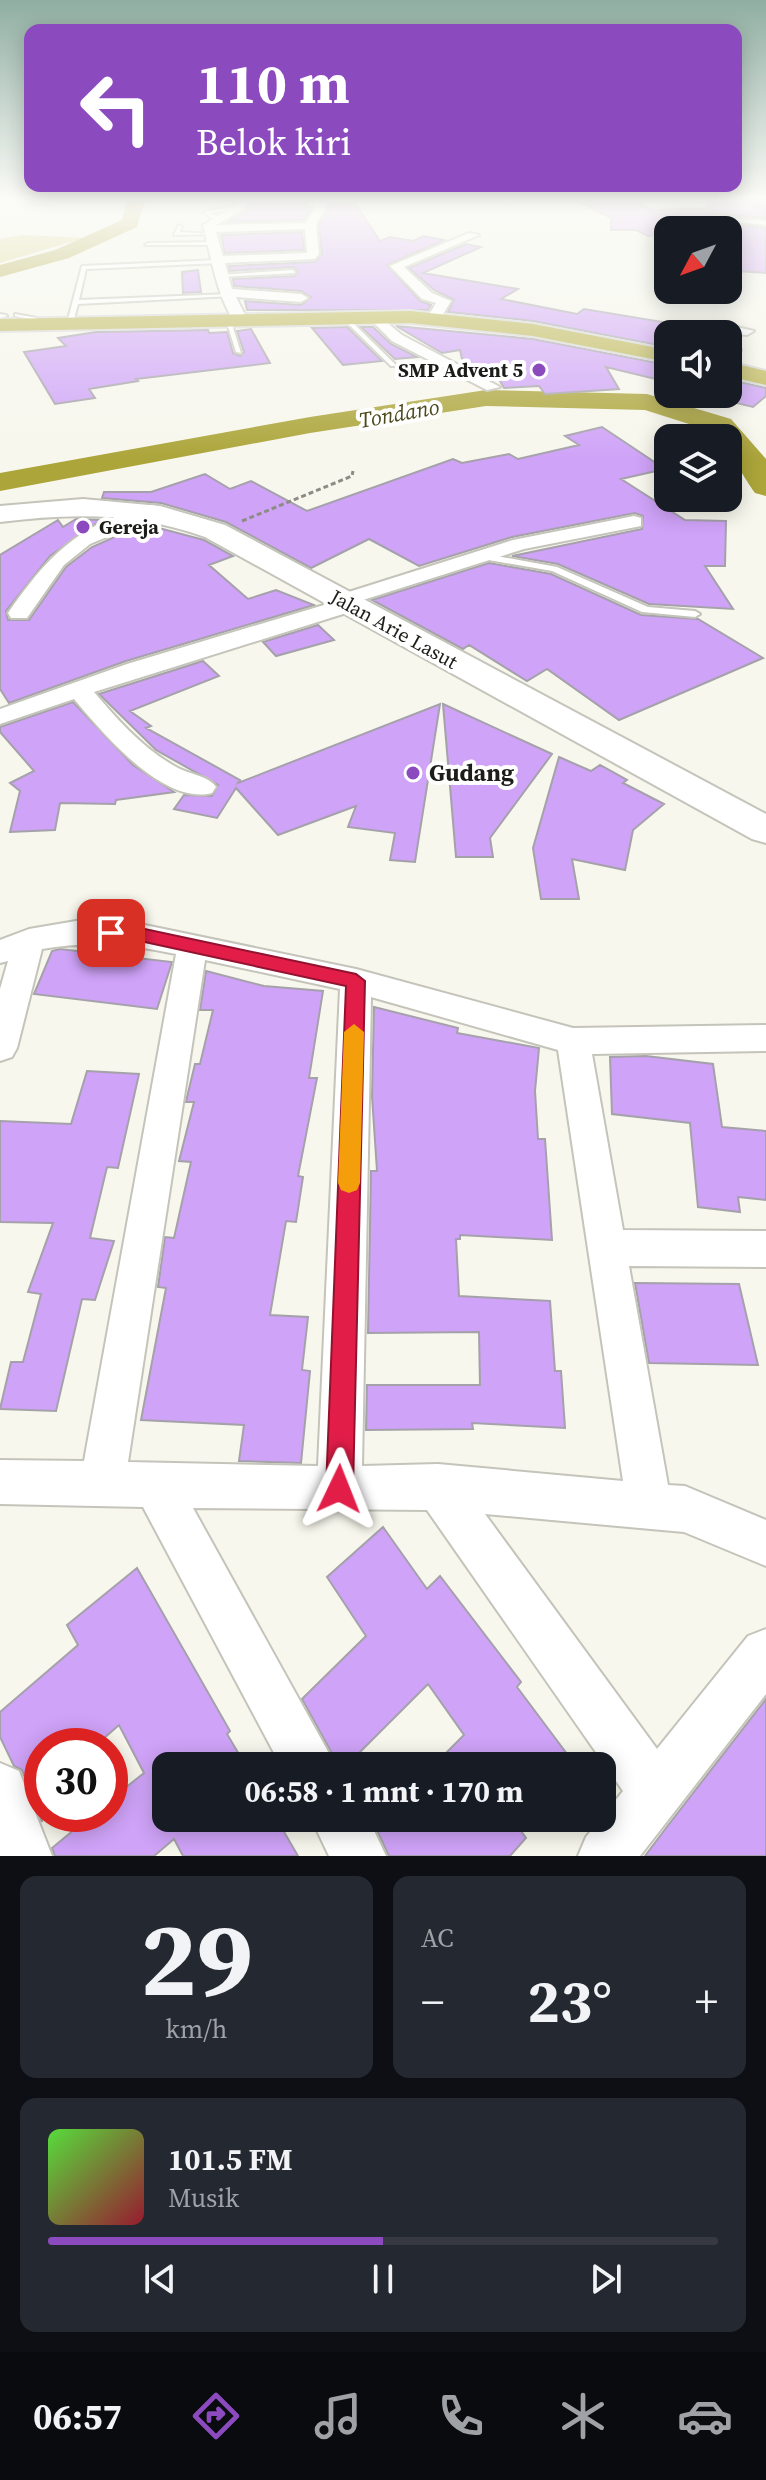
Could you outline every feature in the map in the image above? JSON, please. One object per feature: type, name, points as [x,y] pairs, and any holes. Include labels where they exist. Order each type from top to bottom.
[{"type":"highway","points":[[9,321],[70,323],[374,316],[434,318],[533,330],[654,353]]},
{"type":"highway","points":[[9,321],[225,321]]},
{"type":"highway","points":[[742,372],[766,378]]},
{"type":"main road","name":"Jalan Arie Lasut","points":[[0,514],[109,504],[152,511],[215,531],[766,830]]},
{"type":"street","points":[[225,321],[228,294],[226,287]]},
{"type":"street","points":[[417,287],[427,296],[444,301],[434,318]]},
{"type":"street","points":[[228,294],[301,298]]},
{"type":"street","points":[[374,316],[397,338],[492,387]]},
{"type":"street","points":[[19,613],[57,561],[83,540],[152,511]]},
{"type":"street","points":[[0,717],[480,556],[559,534],[634,522]]},
{"type":"street","points":[[79,689],[140,755],[176,781],[203,787]]},
{"type":"street","points":[[0,952],[29,940],[82,931],[140,935],[356,981],[573,1041],[766,1038]]},
{"type":"street","points":[[0,1048],[29,940]]},
{"type":"street","points":[[103,1482],[192,948]]},
{"type":"street","points":[[339,1489],[356,981]]},
{"type":"street","points":[[573,1041],[649,1504]]},
{"type":"street","points":[[609,1248],[766,1249]]},
{"type":"street","points":[[0,1482],[339,1489],[438,1487],[685,1509],[766,1543]]},
{"type":"street","points":[[155,1485],[302,1752]]},
{"type":"street","points":[[438,1487],[655,1791]]},
{"type":"street","points":[[605,1856],[766,1654]]},
{"type":"street","points":[[0,1790],[25,1856]]},
{"type":"street","points":[[346,1832],[359,1856]]},
{"type":"lane","points":[[70,323],[78,287]]},
{"type":"lane","points":[[74,302],[210,298],[228,294]]},
{"type":"lane","points":[[210,298],[239,352]]},
{"type":"lane","points":[[344,317],[393,365]]},
{"type":"lane","points":[[480,556],[554,569],[646,610],[695,614]]},
{"type":"path","points":[[215,531],[325,488],[352,476],[353,471]]},
{"type":"building","points":[[183,287],[200,287],[201,292],[183,293]]},
{"type":"building","points":[[242,287],[407,287],[420,301],[431,305],[428,310],[247,310],[245,301],[301,305],[311,297],[301,291]]},
{"type":"building","points":[[430,287],[504,287],[518,289],[501,299],[577,314],[584,309],[654,321],[654,344],[533,321],[448,312],[454,300]]},
{"type":"building","points":[[396,326],[533,339],[654,362],[654,379],[606,367],[619,389],[545,394],[539,386],[504,388],[496,374],[482,374],[474,365],[463,364],[460,350],[442,353]]},
{"type":"building","points":[[347,327],[382,361],[343,365],[312,328]]},
{"type":"building","points":[[361,327],[373,327],[391,344],[417,357],[395,359]]},
{"type":"building","points":[[251,329],[270,363],[136,379],[138,381],[89,389],[95,398],[55,404],[24,352],[66,346],[58,338],[96,332],[208,330],[209,333],[227,332],[233,353],[240,356],[244,352],[237,331]]},
{"type":"building","points":[[742,383],[766,388],[766,396],[753,407],[742,404]]},
{"type":"building","points":[[602,427],[654,462],[654,472],[621,479],[654,500],[654,512],[673,512],[685,520],[726,521],[725,566],[705,566],[733,609],[649,604],[558,564],[512,556],[642,529],[643,516],[635,513],[512,537],[419,566],[369,539],[311,568],[226,522],[161,503],[102,498],[104,492],[151,492],[205,474],[230,489],[251,481],[307,511],[453,459],[462,463],[509,454],[518,459],[579,445],[565,436]]},
{"type":"building","points":[[76,519],[101,520],[50,556],[6,611],[8,620],[29,620],[66,567],[92,547],[144,524],[204,540],[233,556],[209,565],[248,599],[276,590],[314,605],[126,661],[9,703],[0,689],[0,555],[58,520],[63,527]]},
{"type":"building","points":[[489,563],[551,574],[641,615],[698,619],[763,658],[619,720],[547,669],[527,681],[469,645],[463,649],[372,600]]},
{"type":"building","points":[[318,625],[334,640],[276,656],[263,642]]},
{"type":"building","points":[[203,661],[219,676],[130,711],[151,726],[146,728],[240,780],[238,783],[440,704],[415,862],[390,860],[395,833],[348,827],[356,806],[278,835],[236,788],[217,818],[174,809],[184,795],[212,796],[218,785],[156,750],[99,694]]},
{"type":"building","points":[[73,702],[133,765],[174,792],[116,800],[115,804],[60,803],[55,830],[10,832],[20,791],[10,783],[34,771],[0,732],[0,727]]},
{"type":"building","points":[[443,704],[552,754],[490,838],[493,857],[456,857]]},
{"type":"building","points":[[559,757],[591,771],[600,765],[627,780],[623,783],[664,804],[633,830],[625,870],[572,859],[579,899],[541,899],[533,848]]},
{"type":"building","points":[[60,949],[172,962],[157,1009],[34,994],[52,951]]},
{"type":"building","points":[[206,971],[264,986],[323,991],[309,1078],[317,1078],[298,1176],[303,1177],[296,1222],[286,1221],[270,1315],[308,1317],[302,1370],[310,1371],[301,1463],[239,1461],[244,1425],[141,1420],[166,1288],[158,1287],[165,1237],[174,1238],[191,1162],[179,1161],[194,1102],[186,1102],[188,1093],[195,1064],[200,1064],[213,1010],[200,1010]]},
{"type":"building","points":[[374,1007],[458,1028],[457,1033],[539,1048],[535,1091],[538,1139],[545,1139],[552,1240],[460,1235],[460,1239],[456,1239],[459,1296],[550,1301],[555,1371],[561,1371],[565,1428],[472,1423],[473,1429],[366,1430],[367,1385],[480,1385],[479,1332],[368,1333],[371,1171],[377,1171],[372,1096]]},
{"type":"building","points":[[646,1056],[713,1064],[722,1127],[766,1131],[766,1200],[738,1197],[740,1212],[698,1207],[690,1123],[612,1114],[610,1057]]},
{"type":"building","points":[[87,1071],[139,1074],[118,1168],[107,1167],[90,1238],[114,1241],[95,1300],[82,1299],[56,1411],[0,1409],[11,1362],[23,1362],[41,1294],[28,1292],[53,1223],[0,1222],[0,1121],[71,1124]]},
{"type":"building","points":[[635,1283],[739,1284],[758,1365],[649,1363]]},
{"type":"building","points":[[383,1527],[427,1589],[440,1576],[521,1682],[517,1687],[566,1752],[447,1752],[464,1735],[428,1684],[360,1752],[331,1752],[302,1699],[366,1636],[327,1577]]},
{"type":"building","points":[[137,1568],[230,1731],[227,1734],[238,1752],[152,1752],[152,1832],[284,1832],[298,1856],[183,1856],[174,1839],[154,1856],[55,1856],[52,1848],[71,1832],[128,1832],[128,1786],[144,1773],[128,1742],[128,1728],[119,1725],[116,1728],[24,1728],[24,1775],[22,1770],[14,1766],[0,1737],[0,1712],[78,1645],[67,1625]]},
{"type":"building","points":[[766,1699],[766,1856],[645,1856],[666,1828]]},
{"type":"building","points":[[378,1832],[522,1832],[526,1838],[510,1856],[389,1856]]},
{"type":"waterway","name":"Tondano","points":[[0,482],[310,425],[486,398],[647,402],[721,425],[757,467],[766,487]]},
{"type":"slow traffic","points":[[349,1183],[354,1032]]},
{"type":"place","name":"SMP Advent 5","points":[[539,370]]},
{"type":"place","name":"Gereja","points":[[83,527]]},
{"type":"place","name":"Gudang","points":[[413,773]]},
{"type":"route","points":[[111,933],[140,935],[356,981],[339,1489]]}]
